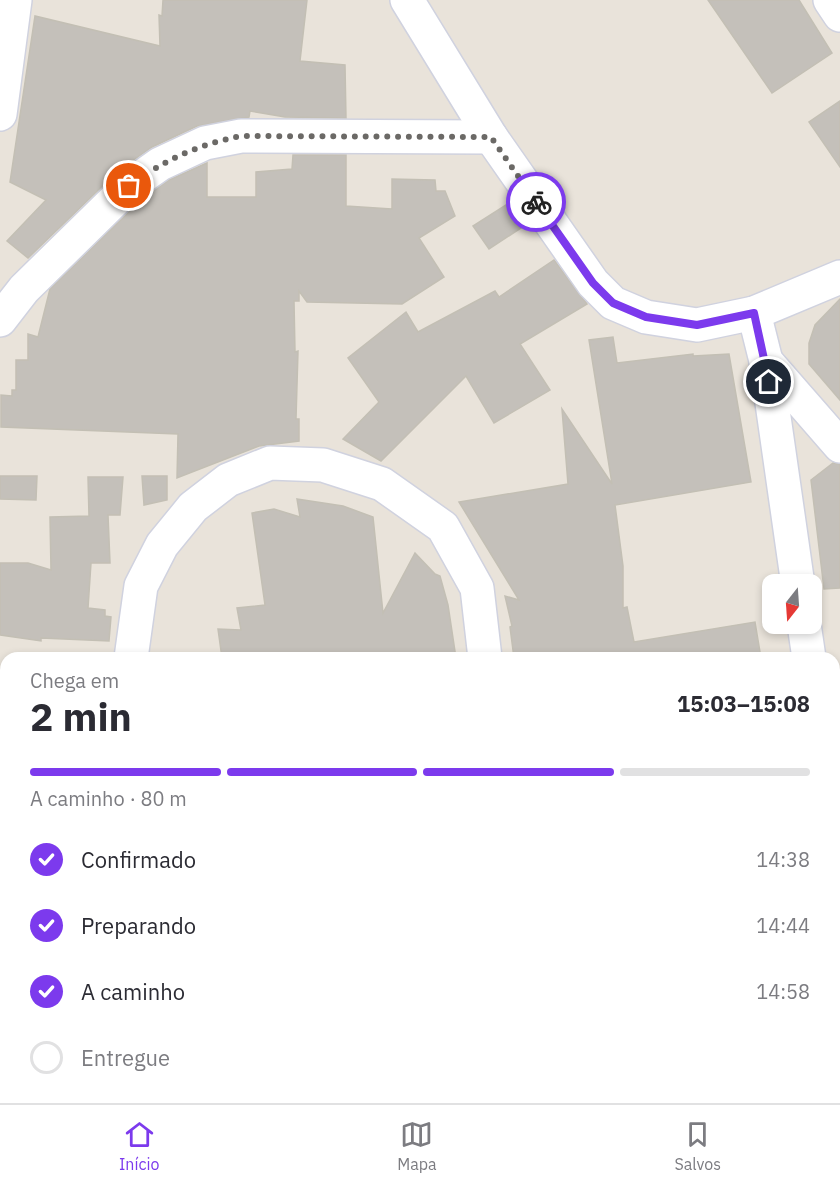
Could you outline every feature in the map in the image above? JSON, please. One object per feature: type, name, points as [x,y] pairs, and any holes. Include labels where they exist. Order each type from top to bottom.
[{"type":"street","points":[[0,114],[15,0]]},
{"type":"street","points":[[407,0],[491,137],[593,283],[613,303],[646,317],[697,325],[754,313],[840,277]]},
{"type":"street","points":[[830,0],[840,15]]},
{"type":"street","points":[[0,320],[24,289],[129,186],[160,164],[205,143],[241,136],[491,137]]},
{"type":"street","points":[[754,313],[766,361],[796,574]]},
{"type":"street","points":[[766,361],[840,446]]},
{"type":"street","points":[[132,652],[141,586],[162,545],[193,507],[228,480],[270,463],[322,465],[382,484],[443,527],[477,588],[484,652]]},
{"type":"street","points":[[805,634],[808,652]]},
{"type":"building","points":[[163,0],[307,0],[300,61],[345,65],[346,118],[285,117],[250,111],[249,117],[197,126],[152,147],[118,171],[28,258],[7,241],[46,200],[10,182],[35,16],[160,46],[159,15],[162,16]]},
{"type":"building","points":[[708,0],[799,0],[832,53],[772,93]]},
{"type":"building","points":[[840,101],[840,167],[809,122]]},
{"type":"building","points":[[293,155],[346,155],[346,206],[392,209],[392,179],[435,180],[436,191],[445,191],[455,216],[419,238],[444,277],[402,304],[307,302],[299,291],[299,301],[294,301],[295,352],[298,351],[296,419],[299,419],[299,441],[259,446],[177,478],[178,434],[1,427],[1,395],[12,396],[12,390],[16,390],[16,360],[28,360],[28,334],[38,337],[50,289],[141,200],[169,180],[207,163],[207,197],[256,197],[256,172],[292,169]]},
{"type":"building","points":[[512,201],[527,224],[489,249],[473,226]]},
{"type":"building","points":[[554,260],[587,304],[520,344],[550,390],[494,423],[466,376],[381,461],[343,439],[379,402],[348,358],[406,312],[418,332],[495,291],[499,297]]},
{"type":"building","points":[[840,299],[840,400],[809,364],[809,343],[815,325]]},
{"type":"building","points":[[613,337],[617,363],[693,354],[693,356],[729,354],[751,482],[615,505],[623,566],[623,608],[627,607],[634,642],[755,622],[760,652],[513,652],[510,627],[512,626],[505,596],[519,600],[459,502],[568,484],[562,409],[612,484],[589,340]]},
{"type":"building","points":[[833,463],[840,464],[840,588],[824,589],[811,480]]},
{"type":"building","points":[[0,476],[37,476],[36,500],[0,499]]},
{"type":"building","points":[[142,476],[167,476],[167,500],[144,505]]},
{"type":"building","points":[[88,477],[123,477],[120,515],[108,515],[110,563],[91,563],[88,608],[105,610],[105,616],[111,617],[109,641],[41,638],[41,641],[0,635],[0,563],[28,563],[51,570],[50,517],[89,516]]},
{"type":"building","points":[[297,499],[343,506],[373,517],[383,613],[415,553],[435,574],[440,576],[448,605],[455,652],[221,652],[218,629],[241,630],[237,608],[265,605],[252,513],[274,509],[300,517]]},
{"type":"way so far","points":[[129,186],[160,164],[205,143],[241,136],[491,137],[536,202]]},
{"type":"route","points":[[536,202],[593,283],[613,303],[646,317],[697,325],[754,313],[769,382]]}]
